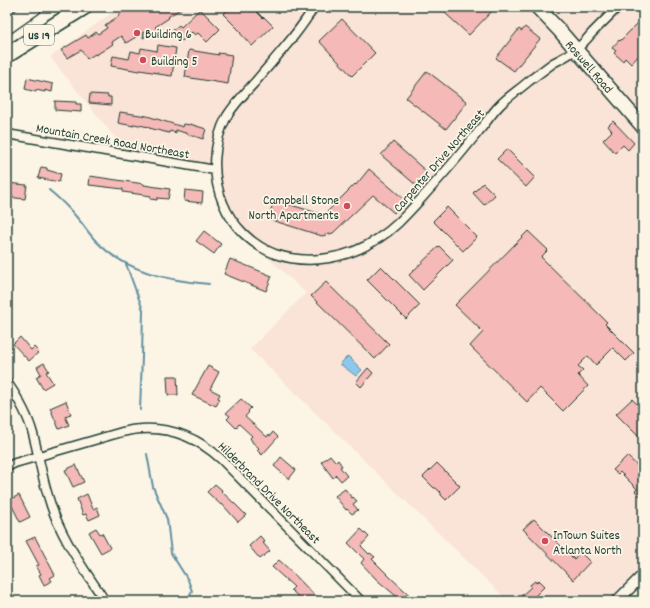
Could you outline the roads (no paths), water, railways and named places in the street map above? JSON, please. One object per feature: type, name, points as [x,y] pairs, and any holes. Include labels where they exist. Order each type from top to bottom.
[{"type":"highway","points":[[7,26],[34,7]]},
{"type":"highway","name":"US 19","points":[[7,55],[78,10]]},
{"type":"main road","name":"Roswell Road","points":[[537,7],[643,127]]},
{"type":"street","name":"Carpenter Drive Northeast","points":[[314,7],[284,48],[228,114],[218,140],[215,170],[217,183],[224,205],[229,215],[244,233],[263,248],[284,257],[304,260],[332,258],[346,255],[379,239],[398,224],[450,168],[499,106],[552,64],[576,50],[618,7]]},
{"type":"street","name":"Mountain Creek Road Northeast","points":[[7,134],[215,170]]},
{"type":"street","points":[[7,382],[25,412],[33,433],[49,500],[59,527],[105,601]]},
{"type":"street","name":"Hilderbrand Drive Northeast","points":[[7,467],[15,463],[122,432],[140,429],[156,429],[172,431],[187,436],[202,443],[221,458],[361,601]]},
{"type":"street","points":[[617,601],[643,576]]},
{"type":"water","points":[[348,356],[362,370],[356,376],[340,364]]},
{"type":"waterway","points":[[49,190],[72,212],[96,241],[110,254],[123,262],[136,268],[165,277],[195,283],[209,284]]},
{"type":"waterway","points":[[126,264],[143,310],[140,410]]},
{"type":"waterway","points":[[147,454],[153,487],[167,519],[171,553],[188,580],[192,591],[186,601]]},
{"type":"place","name":"Building 6","points":[[137,33]]},
{"type":"place","name":"Building 5","points":[[143,60]]},
{"type":"place","name":"Campbell Stone North Apartments","points":[[347,206]]},
{"type":"place","name":"InTown Suites Atlanta North","points":[[545,541]]}]
